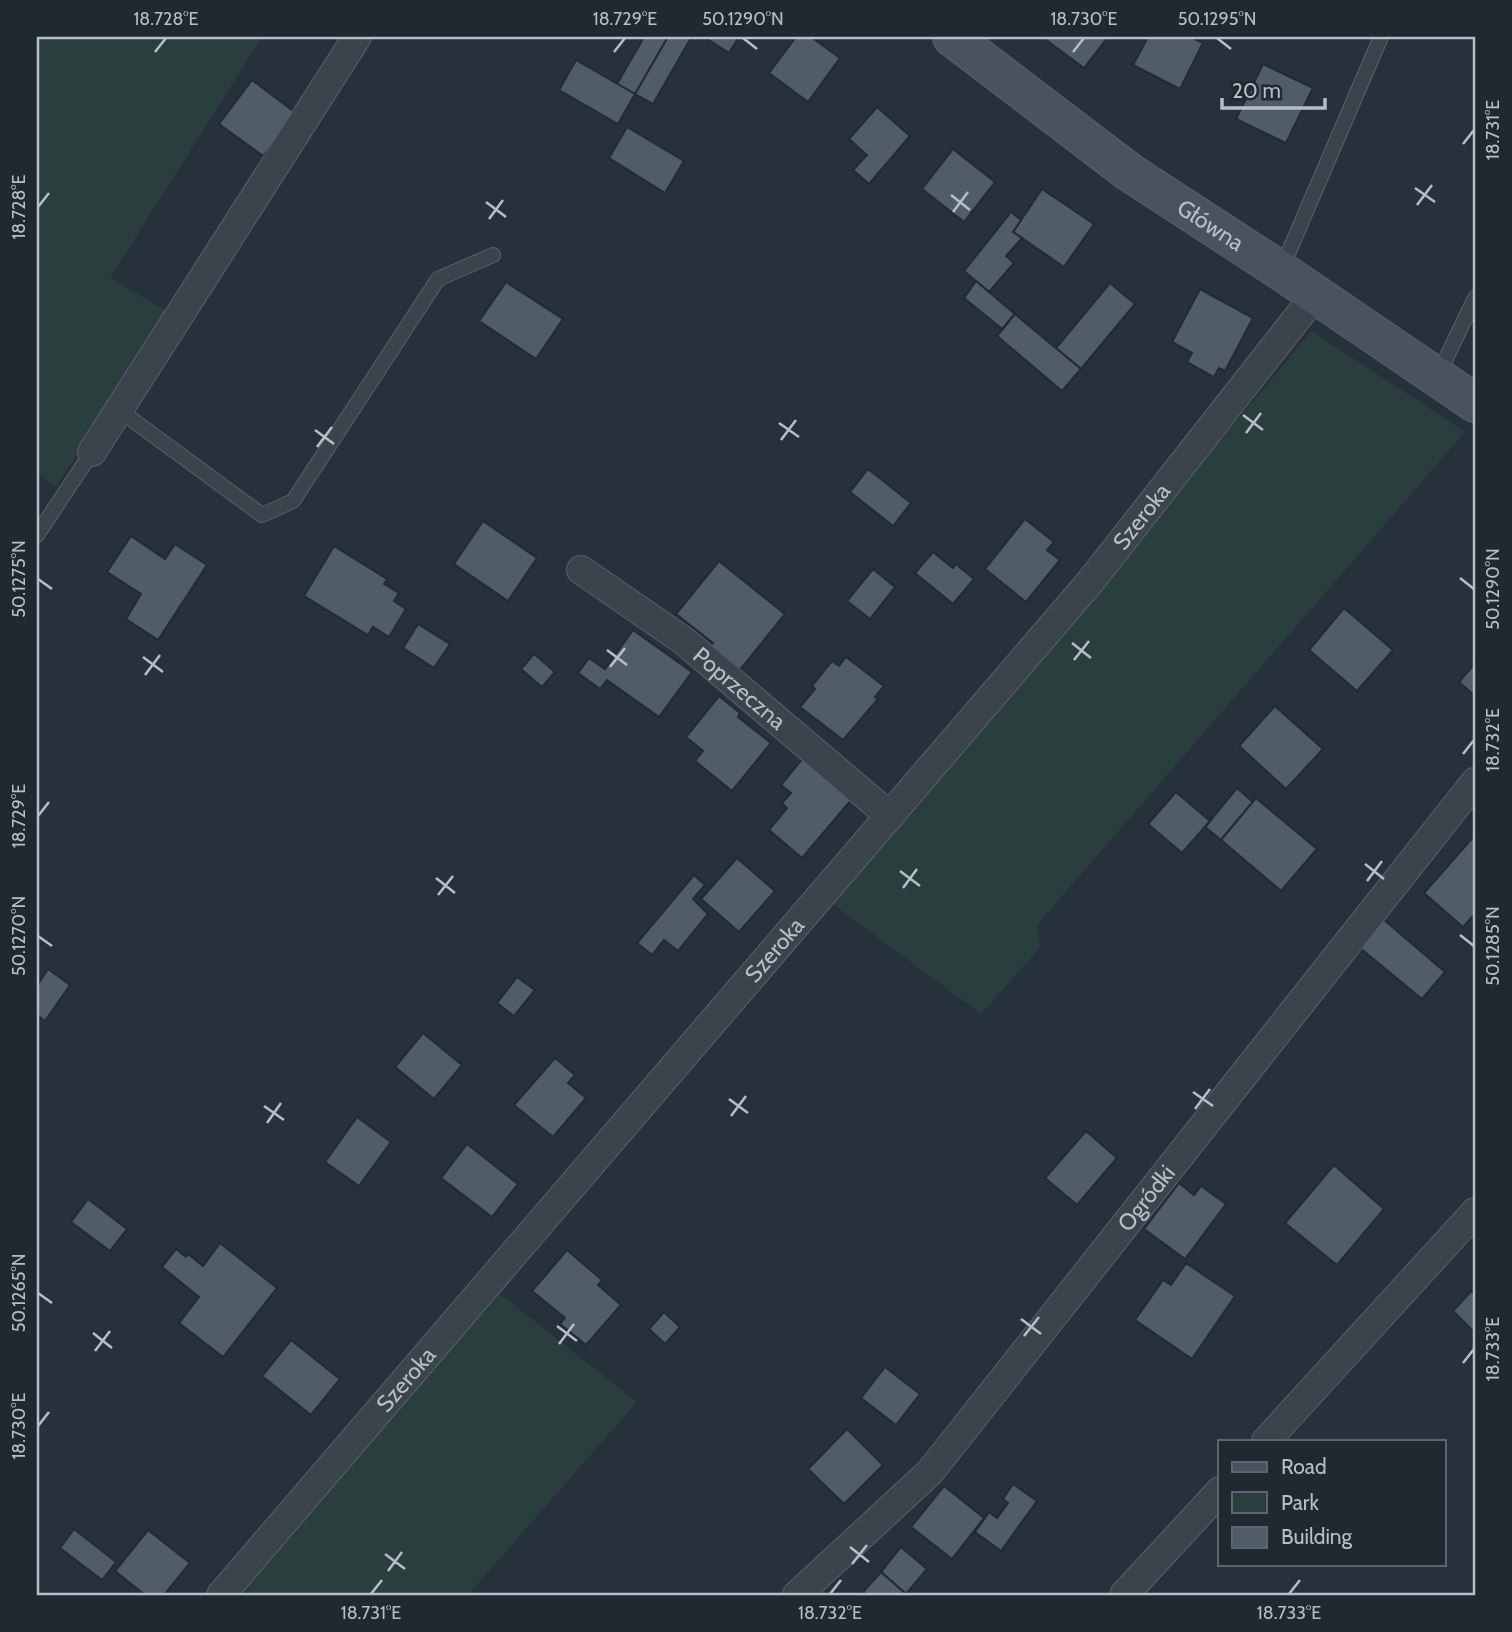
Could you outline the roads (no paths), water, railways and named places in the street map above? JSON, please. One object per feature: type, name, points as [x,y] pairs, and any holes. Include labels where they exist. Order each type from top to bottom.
[{"type":"main road","name":"Główna","points":[[954,37],[1129,172],[1316,294],[1475,403]]},
{"type":"street","points":[[92,452],[357,37]]},
{"type":"street","name":"Szeroka","points":[[221,1595],[1090,582],[1316,294]]},
{"type":"street","name":"Poprzeczna","points":[[581,570],[684,641],[890,816]]},
{"type":"street","name":"Ogródki","points":[[797,1595],[930,1472],[1475,782]]},
{"type":"street","points":[[1267,1440],[1475,1212]]},
{"type":"street","points":[[1124,1595],[1218,1493]]},
{"type":"lane","points":[[1281,271],[1381,37]]},
{"type":"lane","points":[[119,410],[262,515],[293,501],[438,279],[493,255]]},
{"type":"lane","points":[[1438,376],[1475,298]]},
{"type":"lane","points":[[37,535],[92,452]]}]
